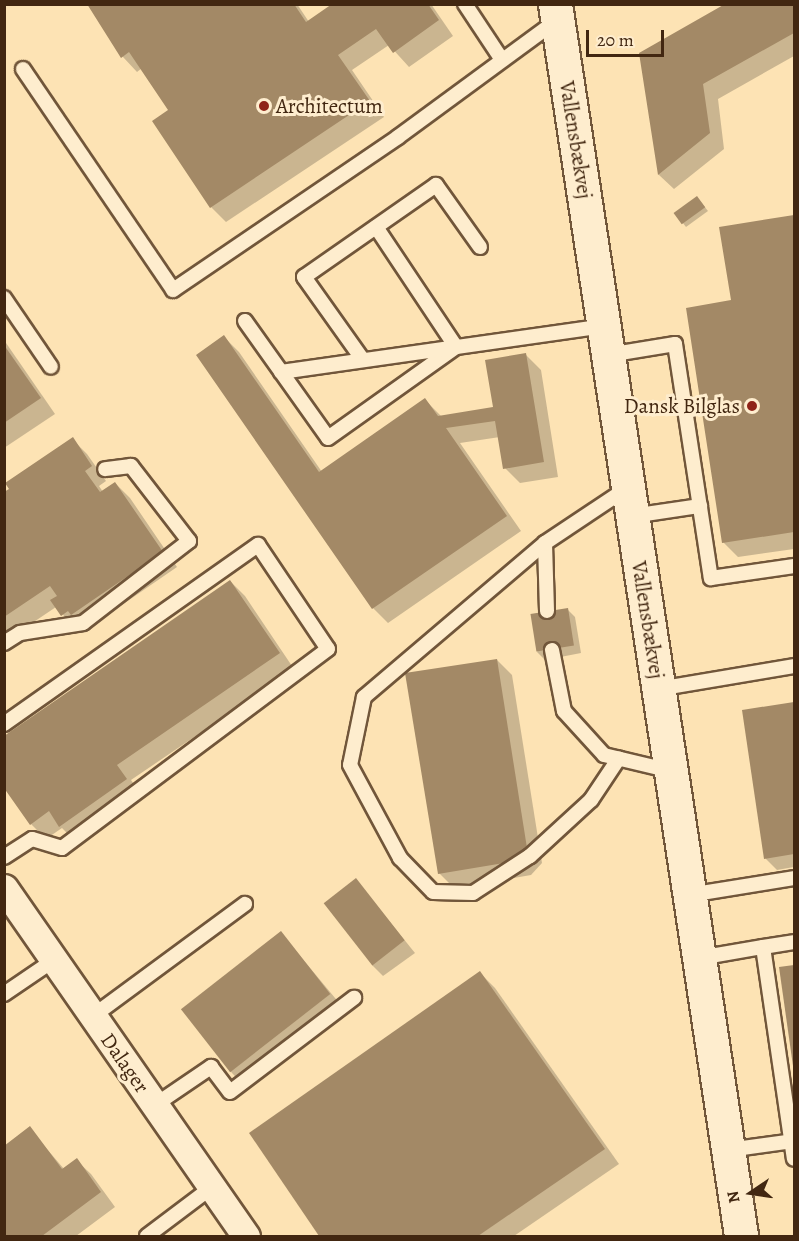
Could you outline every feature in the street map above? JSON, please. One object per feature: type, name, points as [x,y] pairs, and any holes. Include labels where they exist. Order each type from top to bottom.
[{"type":"street","name":"Vallensbækvej","points":[[556,12],[741,1236]]},
{"type":"street","name":"Dalager","points":[[4,888],[246,1236]]},
{"type":"lane","points":[[465,4],[502,60]]},
{"type":"lane","points":[[23,69],[173,290],[398,137],[502,60],[556,12]]},
{"type":"lane","points":[[363,360],[304,277],[435,185],[480,248]]},
{"type":"lane","points":[[376,226],[456,347]]},
{"type":"lane","points":[[4,298],[51,367]]},
{"type":"lane","points":[[245,321],[328,438],[456,347]]},
{"type":"lane","points":[[281,372],[456,347],[606,341],[675,344],[711,578],[795,566]]},
{"type":"lane","points":[[4,643],[20,633],[83,623],[189,541],[131,466],[105,469]]},
{"type":"lane","points":[[618,758],[591,800],[530,856],[473,893],[433,892],[400,858],[350,765],[364,697],[545,543],[630,502],[700,506]]},
{"type":"lane","points":[[545,543],[547,611]]},
{"type":"lane","points":[[4,724],[258,545],[328,649],[62,848],[32,839],[4,857]]},
{"type":"lane","points":[[552,650],[564,711],[604,755],[671,771]]},
{"type":"lane","points":[[658,689],[795,666]]},
{"type":"lane","points":[[689,895],[795,878]]},
{"type":"lane","points":[[93,1016],[245,904]]},
{"type":"lane","points":[[699,958],[795,942]]},
{"type":"lane","points":[[763,947],[795,1159]]},
{"type":"lane","points":[[4,994],[54,960]]},
{"type":"lane","points":[[155,1105],[211,1067],[230,1092],[354,998]]},
{"type":"lane","points":[[728,1150],[793,1141]]},
{"type":"lane","points":[[147,1236],[212,1187]]},
{"type":"building","name":"Architectum","points":[[87,4],[294,4],[306,22],[332,4],[428,4],[439,20],[393,53],[376,29],[338,55],[370,101],[210,208],[152,121],[168,110],[129,52],[121,58]]},
{"type":"building","points":[[725,4],[794,4],[794,33],[703,84],[710,133],[658,175],[639,53]]},
{"type":"building","points":[[697,196],[705,207],[682,224],[674,213]]},
{"type":"building","points":[[794,215],[794,532],[722,543],[686,308],[731,300],[719,227]]},
{"type":"building","points":[[224,335],[319,472],[425,398],[438,416],[493,407],[485,360],[526,353],[544,462],[503,469],[495,421],[446,428],[507,516],[372,609],[196,355]]},
{"type":"building","points":[[4,345],[41,398],[4,423]]},
{"type":"building","points":[[73,437],[92,466],[85,471],[100,492],[115,482],[163,552],[71,615],[68,611],[61,616],[50,600],[57,596],[50,586],[4,617],[4,492],[9,489],[5,483]]},
{"type":"building","points":[[230,580],[280,653],[117,765],[127,779],[59,827],[49,811],[30,825],[4,788],[4,736]]},
{"type":"building","points":[[568,608],[574,646],[536,651],[530,614]]},
{"type":"building","points":[[497,659],[527,848],[516,861],[438,874],[405,673]]},
{"type":"building","points":[[794,702],[794,854],[764,859],[742,710]]},
{"type":"building","points":[[356,878],[405,940],[372,965],[324,903]]},
{"type":"building","points":[[281,931],[330,994],[230,1072],[181,1009]]},
{"type":"building","points":[[794,965],[794,1066],[793,1066],[779,967]]},
{"type":"building","points":[[480,971],[605,1149],[478,1236],[319,1236],[249,1133]]},
{"type":"building","points":[[30,1126],[62,1169],[77,1158],[101,1192],[42,1236],[4,1236],[4,1146]]},
{"type":"place","name":"Architectum","points":[[264,106]]},
{"type":"place","name":"Dansk Bilglas","points":[[752,406]]}]
